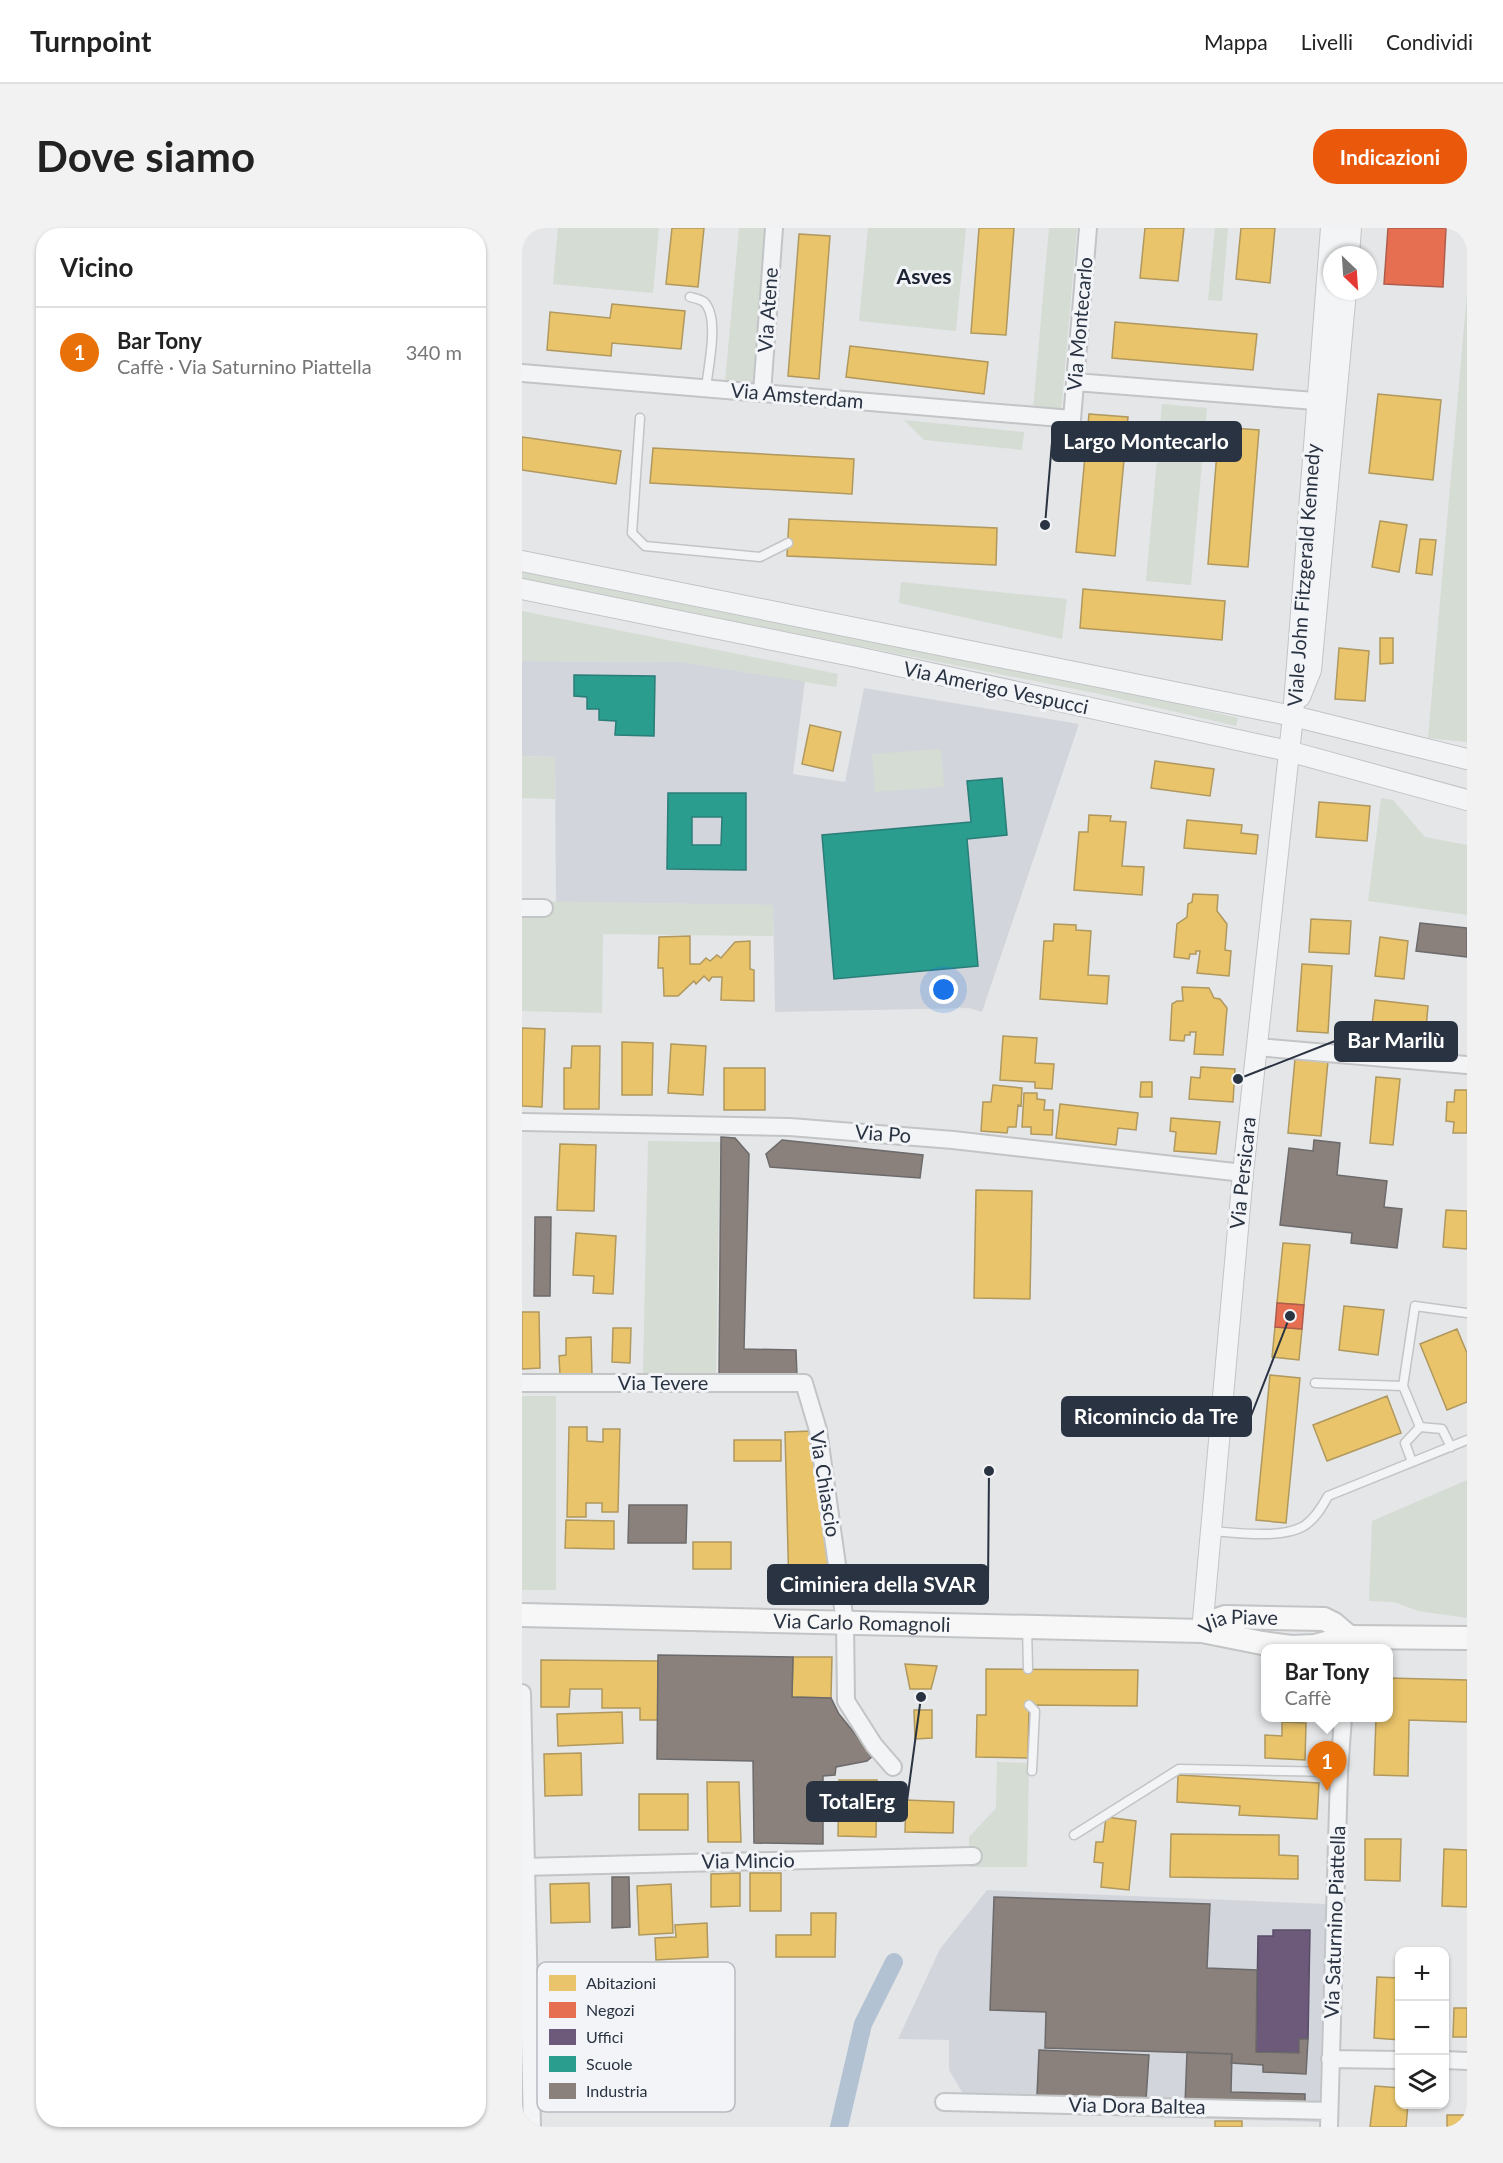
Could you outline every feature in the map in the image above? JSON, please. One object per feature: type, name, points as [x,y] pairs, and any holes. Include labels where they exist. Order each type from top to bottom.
[{"type":"main road","name":"Via Carlo Romagnoli","points":[[522,1615],[1202,1631]]},
{"type":"main road","name":"Via Piave","points":[[1202,1631],[1214,1621],[1224,1617],[1324,1619],[1334,1624],[1349,1643],[1467,1638]]},
{"type":"street","name":"Via Atene","points":[[762,393],[774,228]]},
{"type":"street","name":"Via Montecarlo","points":[[1072,419],[1088,228]]},
{"type":"street","name":"Viale John Fitzgerald Kennedy","points":[[1326,402],[1330,228]]},
{"type":"street","points":[[1350,246],[1351,228]]},
{"type":"street","name":"Viale John Fitzgerald Kennedy","points":[[1293,716],[1326,402],[1344,300]]},
{"type":"street","name":"Via Amsterdam","points":[[522,372],[1072,419]]},
{"type":"street","points":[[1075,382],[1326,402]]},
{"type":"street","name":"Via Amerigo Vespucci","points":[[522,561],[1293,716],[1457,753],[1467,759]]},
{"type":"street","name":"Via Amerigo Vespucci","points":[[522,589],[857,657],[1288,751],[1467,800]]},
{"type":"street","name":"Via Persicara","points":[[1202,1631],[1243,1173],[1293,716]]},
{"type":"street","points":[[522,908],[544,908]]},
{"type":"street","points":[[1257,1047],[1467,1065]]},
{"type":"street","name":"Via Po","points":[[522,1122],[790,1127],[953,1140],[1243,1173]]},
{"type":"street","name":"Via Tevere","points":[[522,1383],[804,1383]]},
{"type":"street","name":"Via Chiascio","points":[[804,1383],[818,1430],[845,1622],[846,1701],[874,1745],[893,1767]]},
{"type":"street","points":[[522,1694],[524,1867],[532,2127]]},
{"type":"street","name":"Via Saturnino Piattella","points":[[1329,2119],[1339,1772],[1343,1722]]},
{"type":"street","name":"Via Mincio","points":[[524,1867],[973,1856]]},
{"type":"street","points":[[1330,2060],[1395,2060]]},
{"type":"street","points":[[1449,2060],[1467,2061]]},
{"type":"street","name":"Via Dora Baltea","points":[[944,2102],[1329,2119]]},
{"type":"lane","points":[[690,297],[703,301],[709,310],[713,325],[706,388]]},
{"type":"lane","points":[[640,418],[632,533],[645,546],[760,558],[788,543]]},
{"type":"lane","points":[[1420,1427],[1402,1386],[1415,1306],[1467,1312]]},
{"type":"lane","points":[[1315,1383],[1402,1386]]},
{"type":"lane","points":[[1412,1462],[1405,1443],[1420,1427],[1442,1428],[1451,1447]]},
{"type":"lane","points":[[1211,1532],[1287,1532],[1305,1526],[1318,1513],[1328,1496],[1467,1440]]},
{"type":"lane","points":[[1027,1627],[1028,1669]]},
{"type":"lane","points":[[1029,1705],[1035,1711],[1032,1771]]},
{"type":"lane","points":[[1074,1835],[1179,1769],[1339,1772]]},
{"type":"lane","points":[[531,2059],[537,2059]]},
{"type":"shaded area","points":[[558,228],[659,228],[653,293],[553,284]]},
{"type":"shaded area","points":[[739,228],[769,228],[755,385],[725,382]]},
{"type":"shaded area","points":[[868,228],[966,228],[956,331],[859,321]]},
{"type":"shaded area","points":[[1049,228],[1077,228],[1061,412],[1033,410]]},
{"type":"shaded area","points":[[1215,228],[1228,228],[1222,301],[1208,300]]},
{"type":"shaded area","points":[[1467,293],[1467,742],[1428,738]]},
{"type":"shaded area","points":[[1162,404],[1207,408],[1191,585],[1146,581]]},
{"type":"shaded area","points":[[904,420],[1024,432],[1022,450],[924,440]]},
{"type":"shaded area","points":[[522,572],[1096,684],[1238,718],[1236,726],[1095,693],[522,579]]},
{"type":"shaded area","points":[[901,582],[1067,599],[1062,639],[899,603]]},
{"type":"shaded area","points":[[522,611],[838,674],[836,687],[682,662],[522,661]]},
{"type":"shaded area","points":[[522,661],[682,662],[805,681],[793,774],[845,782],[864,688],[1079,724],[982,1012],[969,1008],[775,1012],[773,905],[556,902],[555,757],[522,756]]},
{"type":"shaded area","points":[[941,749],[944,787],[875,792],[872,754]]},
{"type":"shaded area","points":[[522,756],[555,757],[555,799],[522,798]]},
{"type":"shaded area","points":[[1381,798],[1393,800],[1425,837],[1467,845],[1467,915],[1368,901]]},
{"type":"shaded area","points":[[522,901],[773,905],[773,936],[603,934],[602,1013],[522,1011]]},
{"type":"shaded area","points":[[648,1141],[720,1142],[716,1376],[643,1375]]},
{"type":"shaded area","points":[[522,1396],[556,1396],[556,1590],[522,1590]]},
{"type":"shaded area","points":[[1467,1480],[1467,1618],[1418,1611],[1394,1602],[1369,1601],[1372,1521]]},
{"type":"shaded area","points":[[997,1762],[1029,1763],[1027,1867],[969,1867],[969,1837],[996,1808]]},
{"type":"shaded area","points":[[987,1890],[1326,1904],[1319,2122],[974,2112],[949,2070],[949,2040],[898,2039],[940,1949]]},
{"type":"building: Abitazioni","points":[[672,228],[704,228],[698,287],[666,284]]},
{"type":"building: Abitazioni","points":[[979,228],[1014,228],[1006,335],[971,333]]},
{"type":"building: Abitazioni","points":[[1145,228],[1184,228],[1178,281],[1140,278]]},
{"type":"building: Abitazioni","points":[[1241,228],[1275,228],[1270,283],[1236,279]]},
{"type":"building: Abitazioni","points":[[799,234],[830,236],[819,379],[788,376]]},
{"type":"building: Abitazioni","points":[[612,304],[685,311],[681,349],[612,343],[611,356],[547,350],[550,312],[610,318]]},
{"type":"building: Abitazioni","points":[[1115,322],[1257,334],[1253,370],[1112,358]]},
{"type":"building: Abitazioni","points":[[850,346],[988,362],[984,394],[846,377]]},
{"type":"building: Abitazioni","points":[[1378,394],[1441,400],[1433,480],[1369,473]]},
{"type":"building: Abitazioni","points":[[1089,414],[1128,417],[1115,556],[1076,552]]},
{"type":"building: Abitazioni","points":[[1219,427],[1259,430],[1248,567],[1208,564]]},
{"type":"building: Abitazioni","points":[[522,437],[621,451],[616,484],[522,470]]},
{"type":"building: Abitazioni","points":[[653,448],[854,459],[852,494],[650,483]]},
{"type":"building: Abitazioni","points":[[789,519],[997,528],[996,565],[787,556]]},
{"type":"building: Abitazioni","points":[[1380,521],[1407,525],[1399,572],[1372,567]]},
{"type":"building: Abitazioni","points":[[1420,539],[1436,540],[1432,575],[1416,573]]},
{"type":"building: Abitazioni","points":[[1083,589],[1225,601],[1222,640],[1080,628]]},
{"type":"building: Abitazioni","points":[[1380,638],[1393,638],[1393,663],[1380,664]]},
{"type":"building: Abitazioni","points":[[1339,648],[1369,651],[1365,701],[1335,699]]},
{"type":"building: Abitazioni","points":[[810,725],[841,732],[833,771],[802,764]]},
{"type":"building: Abitazioni","points":[[1155,761],[1214,769],[1210,796],[1151,788]]},
{"type":"building: Abitazioni","points":[[1319,802],[1370,806],[1367,841],[1316,837]]},
{"type":"building: Abitazioni","points":[[1089,815],[1111,816],[1110,821],[1126,822],[1122,866],[1144,867],[1142,895],[1074,890],[1079,832],[1088,832]]},
{"type":"building: Abitazioni","points":[[1187,820],[1242,825],[1241,833],[1258,835],[1256,854],[1184,848]]},
{"type":"building: Abitazioni","points":[[1193,894],[1218,895],[1217,911],[1227,924],[1225,950],[1231,951],[1229,976],[1197,973],[1200,951],[1190,954],[1189,959],[1174,957],[1177,924],[1187,917],[1188,904],[1192,902]]},
{"type":"building: Abitazioni","points":[[1311,919],[1351,921],[1349,954],[1309,952]]},
{"type":"building: Abitazioni","points":[[1054,924],[1076,925],[1076,930],[1091,931],[1088,975],[1109,976],[1107,1004],[1040,999],[1044,941],[1053,941]]},
{"type":"building: Abitazioni","points":[[690,936],[690,964],[700,964],[706,958],[710,961],[717,955],[721,958],[735,942],[750,941],[750,969],[754,970],[754,1001],[721,1000],[722,977],[712,977],[709,981],[704,976],[696,984],[694,981],[678,996],[664,996],[663,968],[658,968],[659,937]]},
{"type":"building: Abitazioni","points":[[1380,937],[1408,941],[1404,979],[1375,976]]},
{"type":"building: Abitazioni","points":[[1302,964],[1332,966],[1328,1033],[1297,1031]]},
{"type":"building: Abitazioni","points":[[1182,987],[1209,988],[1214,998],[1220,999],[1227,1008],[1223,1055],[1194,1054],[1196,1032],[1185,1035],[1184,1041],[1170,1040],[1172,1004],[1183,1001]]},
{"type":"building: Abitazioni","points":[[1375,1000],[1428,1006],[1425,1039],[1371,1033]]},
{"type":"building: Abitazioni","points":[[522,1028],[545,1029],[542,1107],[522,1106]]},
{"type":"building: Abitazioni","points":[[1003,1036],[1037,1038],[1035,1063],[1054,1064],[1052,1089],[1035,1088],[1035,1082],[1000,1080]]},
{"type":"building: Abitazioni","points":[[622,1042],[653,1043],[652,1095],[622,1095]]},
{"type":"building: Abitazioni","points":[[671,1044],[706,1046],[703,1095],[668,1093]]},
{"type":"building: Abitazioni","points":[[572,1046],[600,1046],[599,1109],[564,1109],[564,1068],[571,1068]]},
{"type":"building: Abitazioni","points":[[1295,1059],[1328,1061],[1321,1136],[1288,1133]]},
{"type":"building: Abitazioni","points":[[1201,1067],[1235,1069],[1233,1102],[1189,1099],[1191,1077],[1200,1078]]},
{"type":"building: Abitazioni","points":[[724,1068],[765,1068],[765,1110],[724,1110]]},
{"type":"building: Abitazioni","points":[[1376,1077],[1400,1079],[1393,1145],[1370,1143]]},
{"type":"building: Abitazioni","points":[[1141,1082],[1152,1082],[1152,1097],[1140,1097]]},
{"type":"building: Abitazioni","points":[[993,1085],[1022,1088],[1016,1127],[1008,1127],[1007,1133],[981,1131],[983,1102],[991,1102]]},
{"type":"building: Abitazioni","points":[[1455,1090],[1467,1090],[1467,1133],[1453,1133],[1454,1122],[1446,1121],[1447,1102],[1454,1102]]},
{"type":"building: Abitazioni","points":[[1024,1093],[1037,1093],[1037,1099],[1045,1100],[1044,1110],[1053,1110],[1052,1135],[1031,1134],[1031,1127],[1022,1127]]},
{"type":"building: Abitazioni","points":[[1060,1104],[1138,1113],[1136,1130],[1118,1128],[1116,1145],[1056,1138]]},
{"type":"building: Abitazioni","points":[[1171,1118],[1220,1122],[1216,1154],[1174,1151],[1176,1132],[1170,1131]]},
{"type":"building: Abitazioni","points":[[560,1144],[596,1145],[594,1211],[557,1210]]},
{"type":"building: Abitazioni","points":[[976,1190],[1032,1191],[1030,1299],[974,1298]]},
{"type":"building: Abitazioni","points":[[1446,1210],[1467,1211],[1467,1249],[1443,1247]]},
{"type":"building: Abitazioni","points":[[576,1233],[616,1236],[613,1294],[593,1293],[594,1276],[573,1275]]},
{"type":"building: Abitazioni","points":[[1283,1243],[1310,1245],[1304,1305],[1277,1303]]},
{"type":"building: Abitazioni","points":[[1344,1306],[1384,1310],[1378,1355],[1339,1350]]},
{"type":"building: Abitazioni","points":[[522,1312],[539,1312],[540,1368],[522,1369]]},
{"type":"building: Abitazioni","points":[[1275,1327],[1302,1329],[1299,1360],[1272,1357]]},
{"type":"building: Abitazioni","points":[[613,1328],[631,1328],[630,1363],[612,1362]]},
{"type":"building: Abitazioni","points":[[1457,1329],[1467,1353],[1467,1402],[1447,1410],[1420,1344]]},
{"type":"building: Abitazioni","points":[[591,1337],[592,1375],[560,1375],[559,1356],[566,1355],[566,1338]]},
{"type":"building: Abitazioni","points":[[1270,1375],[1300,1378],[1286,1523],[1256,1520]]},
{"type":"building: Abitazioni","points":[[1387,1396],[1401,1433],[1327,1461],[1313,1425]]},
{"type":"building: Abitazioni","points":[[569,1427],[587,1427],[587,1441],[603,1442],[603,1429],[620,1429],[618,1512],[602,1512],[602,1503],[586,1503],[586,1517],[567,1517]]},
{"type":"building: Abitazioni","points":[[812,1431],[831,1591],[789,1591],[785,1432]]},
{"type":"building: Abitazioni","points":[[734,1440],[781,1440],[781,1461],[734,1461]]},
{"type":"building: Abitazioni","points":[[566,1520],[614,1521],[614,1549],[565,1548]]},
{"type":"building: Abitazioni","points":[[693,1542],[731,1542],[731,1569],[693,1569]]},
{"type":"building: Abitazioni","points":[[793,1657],[832,1657],[831,1698],[792,1697]]},
{"type":"building: Abitazioni","points":[[541,1660],[658,1661],[658,1720],[640,1720],[640,1708],[602,1708],[602,1689],[570,1689],[569,1707],[541,1707]]},
{"type":"building: Abitazioni","points":[[905,1664],[937,1666],[931,1689],[910,1689]]},
{"type":"building: Abitazioni","points":[[986,1669],[1138,1670],[1137,1706],[1029,1705],[1028,1758],[976,1757],[977,1715],[986,1715]]},
{"type":"building: Abitazioni","points":[[1393,1678],[1467,1680],[1467,1722],[1409,1720],[1408,1776],[1374,1775],[1376,1722],[1393,1722]]},
{"type":"building: Abitazioni","points":[[914,1710],[932,1710],[932,1738],[915,1739]]},
{"type":"building: Abitazioni","points":[[622,1712],[623,1743],[558,1746],[557,1714]]},
{"type":"building: Abitazioni","points":[[1282,1722],[1306,1723],[1305,1760],[1265,1758],[1265,1735],[1282,1736]]},
{"type":"building: Abitazioni","points":[[581,1753],[582,1795],[545,1796],[544,1754]]},
{"type":"building: Abitazioni","points":[[1178,1775],[1319,1783],[1317,1819],[1239,1815],[1240,1806],[1177,1802]]},
{"type":"building: Abitazioni","points":[[839,1780],[877,1780],[876,1837],[838,1836]]},
{"type":"building: Abitazioni","points":[[707,1782],[739,1782],[741,1842],[708,1842]]},
{"type":"building: Abitazioni","points":[[639,1794],[688,1794],[688,1830],[639,1830]]},
{"type":"building: Abitazioni","points":[[906,1800],[954,1802],[953,1833],[905,1832]]},
{"type":"building: Abitazioni","points":[[1106,1817],[1136,1821],[1129,1890],[1101,1887],[1103,1863],[1094,1862],[1096,1842],[1103,1842]]},
{"type":"building: Abitazioni","points":[[1171,1834],[1279,1835],[1279,1855],[1298,1856],[1298,1879],[1170,1877]]},
{"type":"building: Abitazioni","points":[[1365,1839],[1401,1839],[1400,1881],[1365,1880]]},
{"type":"building: Abitazioni","points":[[1444,1849],[1467,1850],[1467,1907],[1442,1906]]},
{"type":"building: Abitazioni","points":[[740,1873],[740,1906],[711,1907],[711,1874]]},
{"type":"building: Abitazioni","points":[[750,1873],[781,1873],[781,1911],[750,1911]]},
{"type":"building: Abitazioni","points":[[589,1883],[590,1922],[551,1923],[550,1884]]},
{"type":"building: Abitazioni","points":[[671,1884],[673,1933],[639,1935],[637,1886]]},
{"type":"building: Abitazioni","points":[[811,1913],[836,1913],[835,1957],[776,1957],[776,1935],[811,1935]]},
{"type":"building: Abitazioni","points":[[707,1923],[708,1957],[656,1960],[655,1938],[676,1937],[675,1925]]},
{"type":"building: Abitazioni","points":[[1377,1977],[1395,1978],[1395,2040],[1374,2038]]},
{"type":"building: Abitazioni","points":[[1454,2008],[1467,2008],[1467,2037],[1453,2037]]},
{"type":"building: Abitazioni","points":[[1375,2086],[1395,2088],[1395,2109],[1408,2109],[1406,2127],[1370,2127]]},
{"type":"building: Abitazioni","points":[[1447,2115],[1467,2115],[1467,2127],[1447,2127]]},
{"type":"building: Abitazioni","points":[[1215,2121],[1242,2121],[1242,2127],[1215,2127]]},
{"type":"building: Negozi","points":[[1388,228],[1446,228],[1443,287],[1384,284]]},
{"type":"building: Negozi","points":[[1277,1303],[1304,1305],[1302,1329],[1275,1327]]},
{"type":"building: Uffici","points":[[1273,1930],[1310,1930],[1308,2039],[1299,2039],[1299,2053],[1256,2052],[1258,1936],[1273,1936]]},
{"type":"building: Scuole","points":[[574,675],[655,676],[654,736],[615,735],[616,721],[599,720],[599,709],[587,709],[587,697],[574,696]]},
{"type":"building: Scuole","points":[[1002,778],[1007,835],[967,839],[978,966],[834,979],[822,835],[971,822],[967,781]]},
{"type":"building: Scuole","points":[[668,793],[746,793],[746,870],[667,869]],"holes":[[[692,817],[722,817],[721,845],[692,845]]]},
{"type":"building: Industria","points":[[1420,923],[1467,928],[1467,957],[1416,951]]},
{"type":"building: Industria","points":[[721,1137],[735,1138],[749,1154],[744,1349],[796,1350],[797,1376],[719,1375]]},
{"type":"building: Industria","points":[[782,1140],[923,1155],[920,1178],[770,1167],[766,1154]]},
{"type":"building: Industria","points":[[1314,1140],[1340,1143],[1337,1175],[1387,1181],[1384,1207],[1402,1209],[1397,1248],[1351,1243],[1352,1233],[1280,1225],[1289,1148],[1313,1151]]},
{"type":"building: Industria","points":[[535,1217],[551,1217],[550,1296],[534,1296]]},
{"type":"building: Industria","points":[[629,1505],[687,1505],[686,1543],[628,1543]]},
{"type":"building: Industria","points":[[658,1655],[793,1657],[792,1697],[831,1698],[839,1714],[873,1756],[867,1761],[836,1767],[835,1775],[823,1776],[823,1844],[754,1843],[753,1761],[657,1759]]},
{"type":"building: Industria","points":[[612,1877],[629,1877],[630,1927],[612,1928]]},
{"type":"building: Industria","points":[[994,1897],[1210,1904],[1207,1968],[1257,1970],[1256,2052],[1299,2053],[1299,2039],[1308,2039],[1306,2074],[1263,2072],[1263,2065],[1231,2063],[1232,2054],[1045,2048],[1046,2012],[990,2010]]},
{"type":"building: Industria","points":[[1039,2050],[1149,2055],[1146,2100],[1037,2095]]},
{"type":"building: Industria","points":[[1187,2052],[1232,2054],[1231,2092],[1305,2094],[1305,2108],[1185,2105]]},
{"type":"waterway","points":[[839,2127],[863,2024],[894,1962]]},
{"type":"place","name":"Largo Montecarlo","points":[[1045,525]]},
{"type":"place","name":"Bar Marilù","points":[[1238,1079]]},
{"type":"place","name":"Ricomincio da Tre","points":[[1290,1316]]},
{"type":"place","name":"Ciminiera della SVAR","points":[[989,1471]]},
{"type":"place","name":"TotalErg","points":[[921,1697]]},
{"type":"place","name":"Bar Tony","points":[[1327,1791]]},
{"type":"district","name":"Asves","points":[[924,277]]}]
